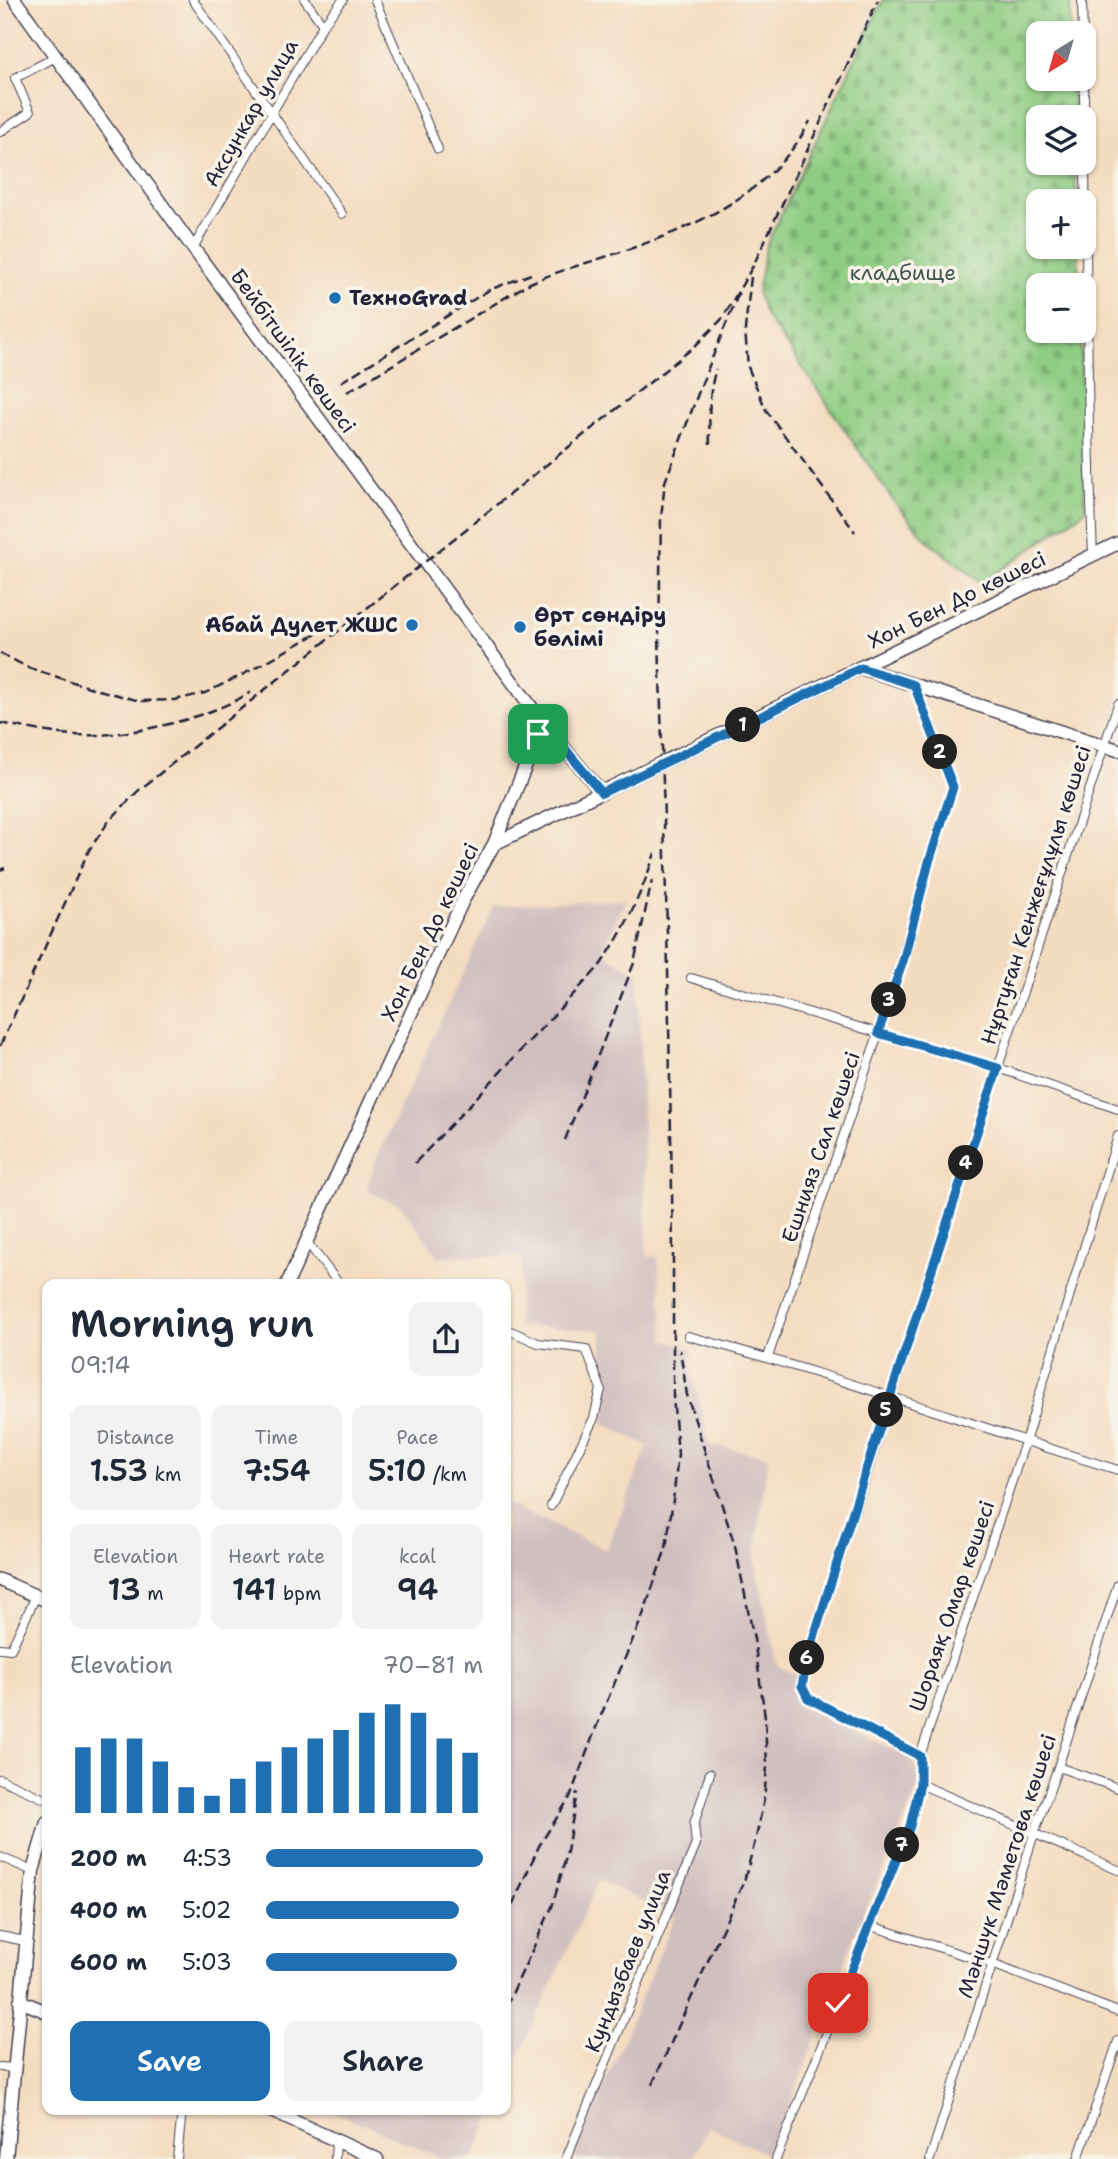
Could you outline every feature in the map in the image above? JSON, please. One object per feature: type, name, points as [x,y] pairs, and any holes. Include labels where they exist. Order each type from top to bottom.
[{"type":"street","name":"Бейбітшілік көшесі","points":[[15,0],[193,248],[543,723],[602,793]]},
{"type":"street","points":[[193,0],[342,214]]},
{"type":"street","points":[[305,0],[323,25]]},
{"type":"street","name":"Аксункар улица","points":[[193,248],[323,25],[343,0]]},
{"type":"street","points":[[375,0],[438,149]]},
{"type":"street","points":[[1083,0],[1087,183],[1087,435],[1093,555]]},
{"type":"street","points":[[0,132],[30,112],[15,78],[56,57]]},
{"type":"street","name":"Хон Бен До көшесі","points":[[289,1279],[463,900],[494,844],[1118,542]]},
{"type":"street","points":[[861,668],[1118,750]]},
{"type":"street","name":"Ешнияз Сал көшесі","points":[[768,1357],[903,961],[929,862],[953,787],[914,685]]},
{"type":"street","name":"Нұртуған Кенжеғұлұлы көшесі","points":[[920,1756],[808,1698],[802,1686],[808,1656],[890,1396],[1118,704]]},
{"type":"street","points":[[494,844],[543,723]]},
{"type":"street","points":[[691,978],[998,1068],[1118,1109]]},
{"type":"street","name":"Шораяқ Омар көшесі","points":[[776,2159],[910,1826],[920,1784],[920,1756],[1025,1442],[1118,1136]]},
{"type":"street","points":[[307,1242],[335,1279]]},
{"type":"street","points":[[511,1331],[538,1342],[586,1349],[601,1389],[594,1418],[551,1506]]},
{"type":"street","points":[[688,1336],[768,1357],[1118,1470]]},
{"type":"street","points":[[0,1580],[41,1599],[11,1649],[0,1648]]},
{"type":"street","name":"Мәншүк Мәметова көшесі","points":[[930,2159],[1034,1834],[1118,1584]]},
{"type":"street","points":[[1058,1767],[1118,1788]]},
{"type":"street","name":"Кундызбаев улица","points":[[566,2159],[696,1844],[694,1824],[710,1773]]},
{"type":"street","points":[[0,1779],[42,1798]]},
{"type":"street","points":[[920,1784],[1118,1870]]},
{"type":"street","points":[[6,2159],[25,1941],[33,1871],[42,1840]]},
{"type":"street","points":[[0,1857],[33,1871]]},
{"type":"street","points":[[869,1925],[992,1964],[1118,2012]]},
{"type":"street","points":[[0,1936],[25,1941]]},
{"type":"street","points":[[20,2001],[42,2010]]},
{"type":"street","points":[[1078,2159],[1118,2041]]},
{"type":"street","points":[[0,2067],[14,2068]]},
{"type":"street","points":[[177,2159],[181,2115]]},
{"type":"street","points":[[280,2115],[377,2159]]},
{"type":"street","points":[[335,2159],[336,2141]]},
{"type":"shaded area","points":[[626,899],[602,952],[638,974],[647,1256],[658,1257],[664,1340],[692,1347],[691,1372],[710,1445],[768,1456],[755,1561],[777,1666],[796,1674],[798,1706],[913,1758],[920,1784],[860,1922],[770,2156],[709,2126],[693,2159],[574,2157],[675,1917],[599,1880],[511,2074],[511,1505],[606,1550],[648,1446],[603,1423],[602,1330],[517,1326],[522,1257],[438,1256],[401,1205],[366,1191],[378,1155],[494,907]]},
{"type":"shaded area","points":[[342,2115],[492,2115],[472,2159],[443,2159]]},
{"type":"green space","name":"кладбище","points":[[883,0],[1070,0],[1071,21],[1026,21],[1026,91],[1073,91],[1074,105],[1026,105],[1026,175],[1075,175],[1076,189],[1026,189],[1026,259],[1078,259],[1079,273],[1026,273],[1026,343],[1080,343],[1085,511],[982,583],[926,539],[894,502],[766,317],[757,292],[766,246]]},
{"type":"railway","points":[[0,1046],[89,850],[109,821],[138,791],[694,347],[722,319],[753,266],[878,0]]},
{"type":"railway","points":[[347,392],[528,284],[664,236],[722,209],[772,172],[793,148],[810,121]]},
{"type":"railway","points":[[341,382],[489,290],[531,274]]},
{"type":"railway","points":[[751,277],[745,329],[748,367],[766,410],[855,532]]},
{"type":"railway","points":[[511,1908],[539,1846],[570,1797],[643,1615],[666,1548],[674,1493],[678,1454],[673,1396],[668,969],[659,635],[661,518],[665,482],[740,290]]},
{"type":"railway","points":[[710,444],[710,396],[716,369]]},
{"type":"railway","points":[[0,653],[29,668],[95,689],[140,701],[175,700],[205,693],[338,622]]},
{"type":"railway","points":[[0,723],[66,734],[118,733],[166,725],[213,711],[251,692]]},
{"type":"railway","points":[[415,1163],[598,968],[631,913],[655,853]]},
{"type":"railway","points":[[0,870],[5,868]]},
{"type":"railway","points":[[565,1140],[634,963],[652,880]]},
{"type":"railway","points":[[652,2085],[744,1881],[764,1799],[767,1767],[765,1717],[754,1639],[735,1546],[687,1395],[680,1350]]},
{"type":"railway","points":[[511,1996],[552,1907],[566,1857],[577,1792]]},
{"type":"place","name":"ТехноGrad","points":[[335,298]]},
{"type":"place","name":"Абай Дулет ЖШС","points":[[412,625]]},
{"type":"place","name":"Өрт сөндіру бөлімі","points":[[520,627]]},
{"type":"route","points":[[538,734],[543,723],[602,793],[861,668],[914,685],[953,787],[929,862],[903,961],[878,1033],[998,1068],[865,1473],[808,1656],[802,1686],[808,1698],[920,1756],[920,1784],[910,1826],[838,2003]]}]
